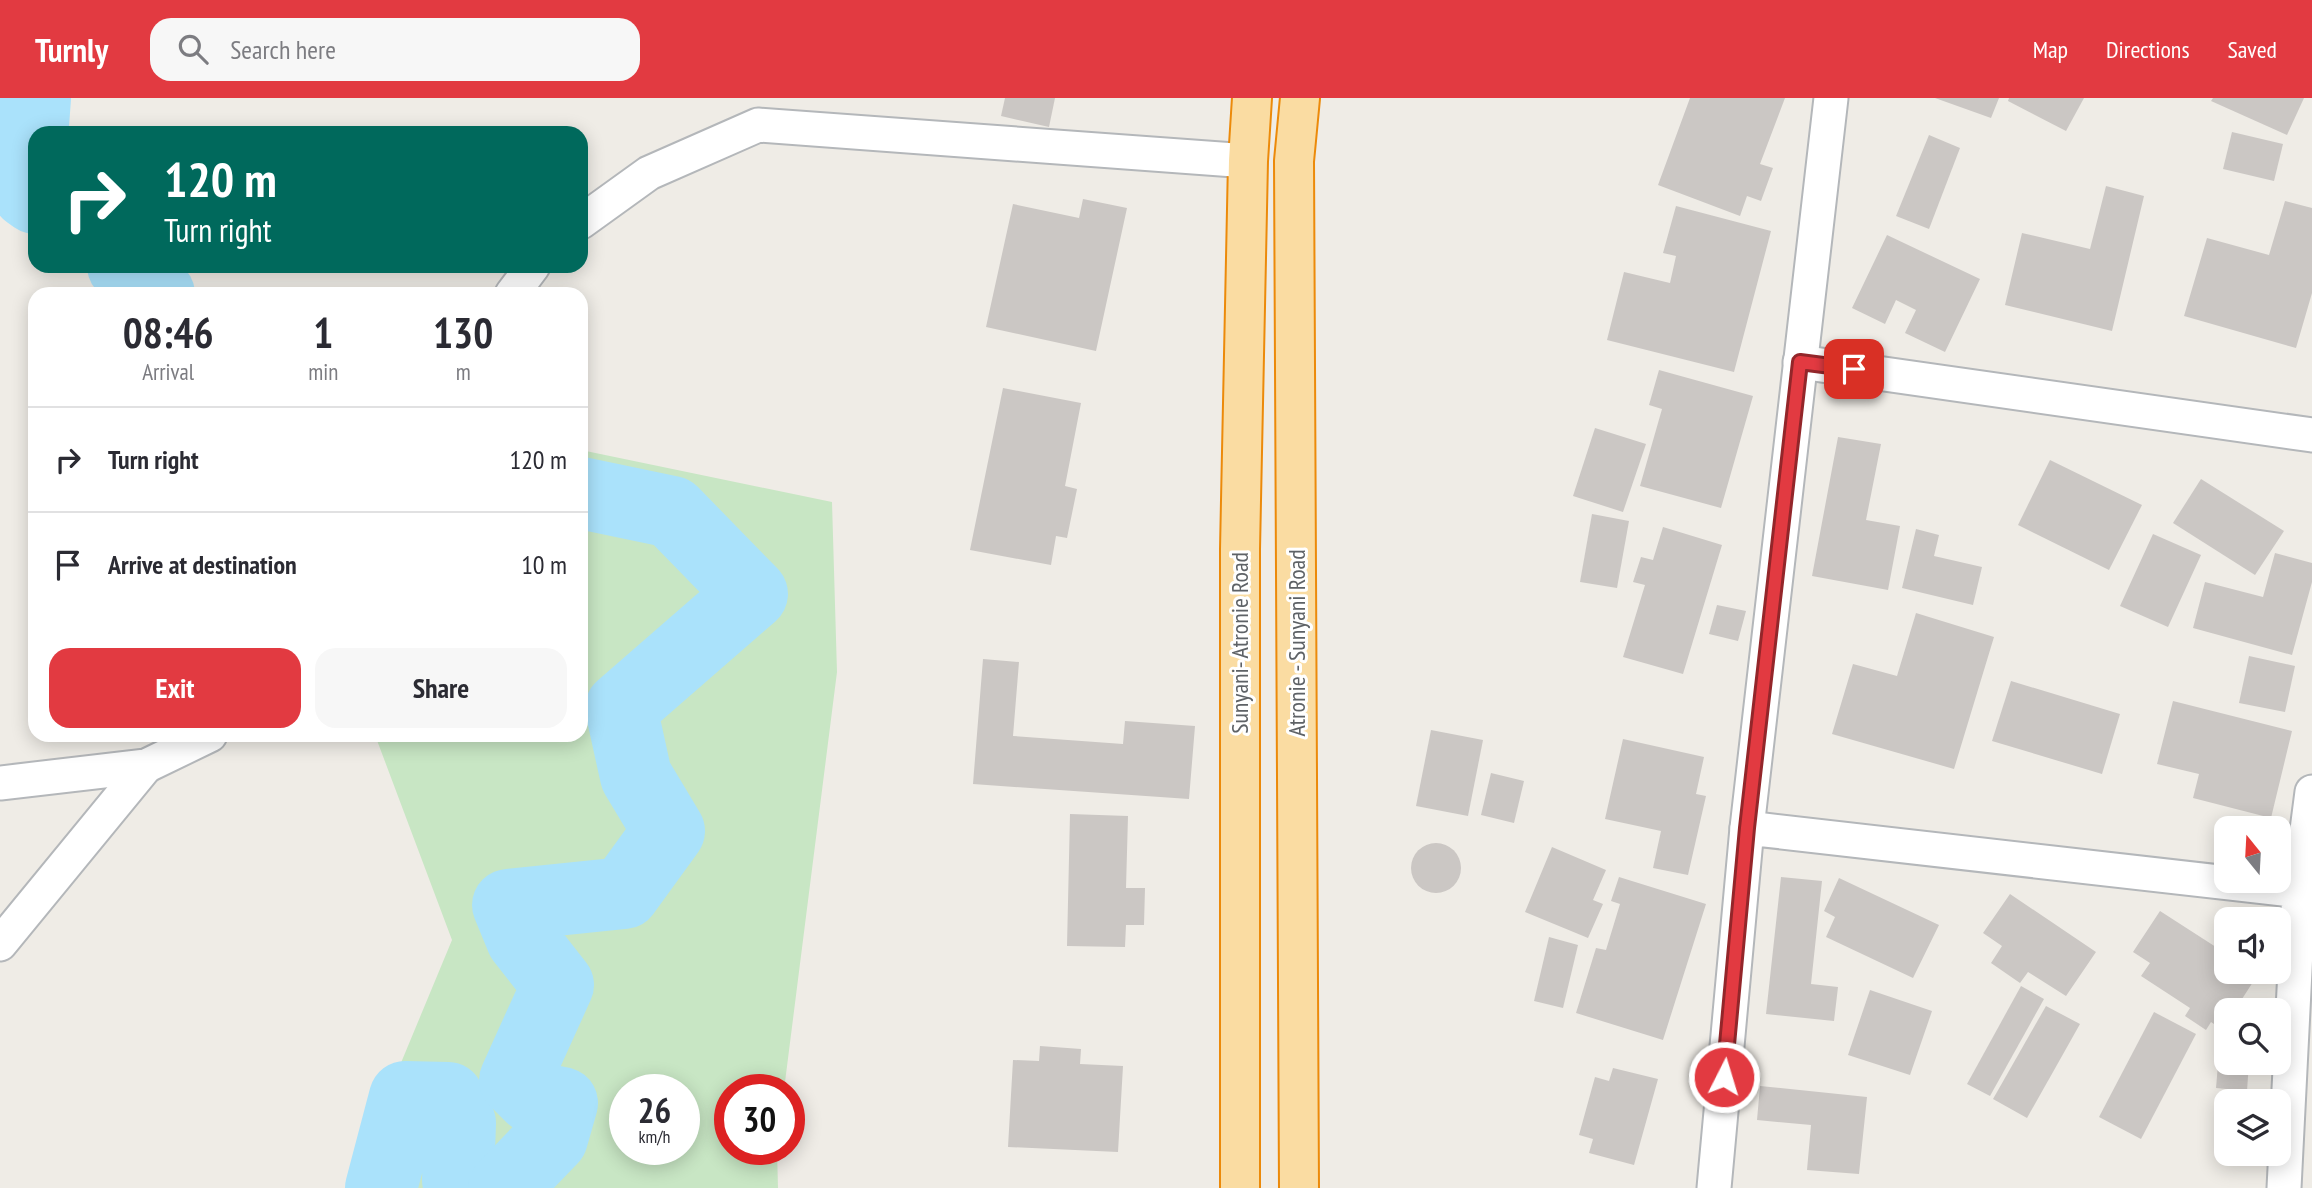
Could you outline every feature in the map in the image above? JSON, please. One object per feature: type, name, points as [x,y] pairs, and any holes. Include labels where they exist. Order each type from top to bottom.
[{"type":"highway","name":"Sunyani- Atronie Road","points":[[1240,1188],[1240,549],[1248,161],[1252,98]]},
{"type":"highway","name":"Atronie - Sunyani Road","points":[[1299,1188],[1294,161],[1300,98]]},
{"type":"street","points":[[1714,1188],[1747,828],[1831,98]]},
{"type":"street","points":[[588,217],[649,173],[758,125],[1248,161]]},
{"type":"street","points":[[1800,362],[2312,435]]},
{"type":"street","points":[[0,783],[146,766],[196,742]]},
{"type":"street","points":[[0,944],[146,766]]},
{"type":"street","points":[[2284,1188],[2299,891],[2312,792]]},
{"type":"street","points":[[1747,828],[2299,891]]},
{"type":"green space","points":[[588,451],[832,502],[837,672],[786,1074],[714,1074],[714,1165],[777,1165],[778,1188],[349,1188],[452,940],[378,742],[588,742]]},
{"type":"building","points":[[1005,98],[1055,98],[1049,127],[1001,116]]},
{"type":"building","points":[[1690,98],[1785,98],[1760,164],[1773,168],[1761,201],[1747,196],[1740,216],[1658,185]]},
{"type":"building","points":[[1935,98],[1999,98],[1991,118]]},
{"type":"building","points":[[2009,98],[2084,98],[2066,131],[2008,101]]},
{"type":"building","points":[[2213,98],[2304,98],[2287,135],[2211,101]]},
{"type":"building","points":[[2232,132],[2283,144],[2274,181],[2223,169]]},
{"type":"building","points":[[1929,135],[1960,148],[1929,229],[1896,216]]},
{"type":"building","points":[[2106,186],[2144,196],[2112,331],[2005,305],[2022,233],[2090,249]]},
{"type":"building","points":[[1083,199],[1127,208],[1096,351],[986,327],[1013,204],[1079,218]]},
{"type":"building","points":[[2285,201],[2312,208],[2312,293],[2296,348],[2184,316],[2207,238],[2269,255]]},
{"type":"building","points":[[1676,206],[1771,231],[1734,372],[1607,340],[1624,272],[1670,283],[1676,256],[1663,253]]},
{"type":"building","points":[[1887,235],[1980,279],[1945,352],[1905,333],[1916,310],[1896,300],[1885,324],[1852,308]]},
{"type":"building","points":[[1659,370],[1753,396],[1721,508],[1640,486],[1662,409],[1649,405]]},
{"type":"building","points":[[1003,388],[1081,403],[1065,486],[1077,489],[1067,538],[1056,536],[1051,565],[970,550]]},
{"type":"building","points":[[1595,428],[1646,444],[1623,512],[1573,496]]},
{"type":"building","points":[[1838,437],[1881,444],[1866,520],[1900,526],[1888,590],[1812,576]]},
{"type":"building","points":[[2050,460],[2142,505],[2109,570],[2018,525]]},
{"type":"building","points":[[2201,479],[2284,531],[2255,575],[2173,523]]},
{"type":"building","points":[[1592,514],[1629,521],[1617,588],[1580,582]]},
{"type":"building","points":[[1663,527],[1722,545],[1683,674],[1623,657],[1645,585],[1633,582],[1641,557],[1653,560]]},
{"type":"building","points":[[1916,529],[1939,535],[1934,556],[1982,567],[1973,605],[1902,588]]},
{"type":"building","points":[[2153,534],[2201,555],[2168,627],[2120,606]]},
{"type":"building","points":[[2275,553],[2312,563],[2312,582],[2292,655],[2193,628],[2205,582],[2263,597]]},
{"type":"building","points":[[1717,605],[1746,611],[1738,641],[1709,634]]},
{"type":"building","points":[[1916,613],[1994,637],[1954,769],[1832,734],[1853,664],[1897,676]]},
{"type":"building","points":[[2249,656],[2295,666],[2285,712],[2239,703]]},
{"type":"building","points":[[983,659],[1019,662],[1013,736],[1123,744],[1125,721],[1195,726],[1189,799],[973,784]]},
{"type":"building","points":[[2011,681],[2120,714],[2102,774],[1992,741]]},
{"type":"building","points":[[2173,701],[2292,731],[2271,816],[2193,798],[2199,774],[2157,764]]},
{"type":"building","points":[[1431,730],[1483,740],[1468,816],[1416,806]]},
{"type":"building","points":[[1623,739],[1704,757],[1696,794],[1706,796],[1688,875],[1653,868],[1661,831],[1605,819]]},
{"type":"building","points":[[1491,773],[1524,781],[1514,823],[1481,815]]},
{"type":"building","points":[[1070,814],[1128,816],[1126,888],[1145,888],[1144,925],[1126,925],[1125,947],[1067,946]]},
{"type":"building","points":[[1436,843],[1453,851],[1461,868],[1453,885],[1436,893],[1419,885],[1411,868],[1419,851]]},
{"type":"building","points":[[1552,847],[1606,870],[1593,900],[1603,904],[1588,938],[1525,912]]},
{"type":"building","points":[[1619,877],[1706,904],[1663,1040],[1576,1013],[1596,948],[1606,950],[1620,904],[1611,901]]},
{"type":"building","points":[[1781,877],[1822,881],[1811,984],[1838,987],[1834,1021],[1766,1014]]},
{"type":"building","points":[[1839,878],[1939,925],[1913,978],[1826,937],[1835,917],[1824,911]]},
{"type":"building","points":[[2010,894],[2096,952],[2066,996],[2028,972],[2020,983],[1991,963],[2002,946],[1983,933]]},
{"type":"building","points":[[2160,911],[2214,946],[2214,984],[2252,984],[2243,998],[2214,998],[2214,1024],[2211,1022],[2206,1030],[2185,1016],[2190,1008],[2141,976],[2150,963],[2133,952]]},
{"type":"building","points":[[1549,937],[1578,945],[1563,1008],[1534,1001]]},
{"type":"building","points":[[2021,986],[2044,999],[1990,1096],[1967,1084]]},
{"type":"building","points":[[1870,990],[1932,1011],[1910,1075],[1848,1055]]},
{"type":"building","points":[[2046,1006],[2080,1024],[2027,1118],[1993,1099]]},
{"type":"building","points":[[2154,1012],[2196,1034],[2141,1139],[2099,1117]]},
{"type":"building","points":[[1040,1046],[1081,1049],[1080,1064],[1123,1066],[1118,1152],[1008,1147],[1013,1060],[1039,1061]]},
{"type":"building","points":[[1613,1068],[1658,1079],[1634,1165],[1589,1153],[1593,1139],[1579,1135],[1595,1077],[1609,1081]]},
{"type":"building","points":[[2217,1075],[2248,1075],[2247,1089],[2216,1088]]},
{"type":"building","points":[[1760,1086],[1867,1097],[1859,1174],[1807,1170],[1811,1125],[1757,1120]]},
{"type":"waterway","points":[[33,126],[35,98]]},
{"type":"waterway","points":[[132,273],[150,287]]},
{"type":"waterway","points":[[504,1188],[552,1138],[562,1103],[532,1097],[515,1080],[558,985],[522,939],[508,905],[624,893],[669,831],[636,776],[621,708],[752,594],[672,512],[588,494]]},
{"type":"waterway","points":[[381,1188],[405,1097],[448,1098],[460,1123],[458,1180],[470,1188]]},
{"type":"route","points":[[1724,1077],[1747,828],[1800,362],[1854,369]]}]
